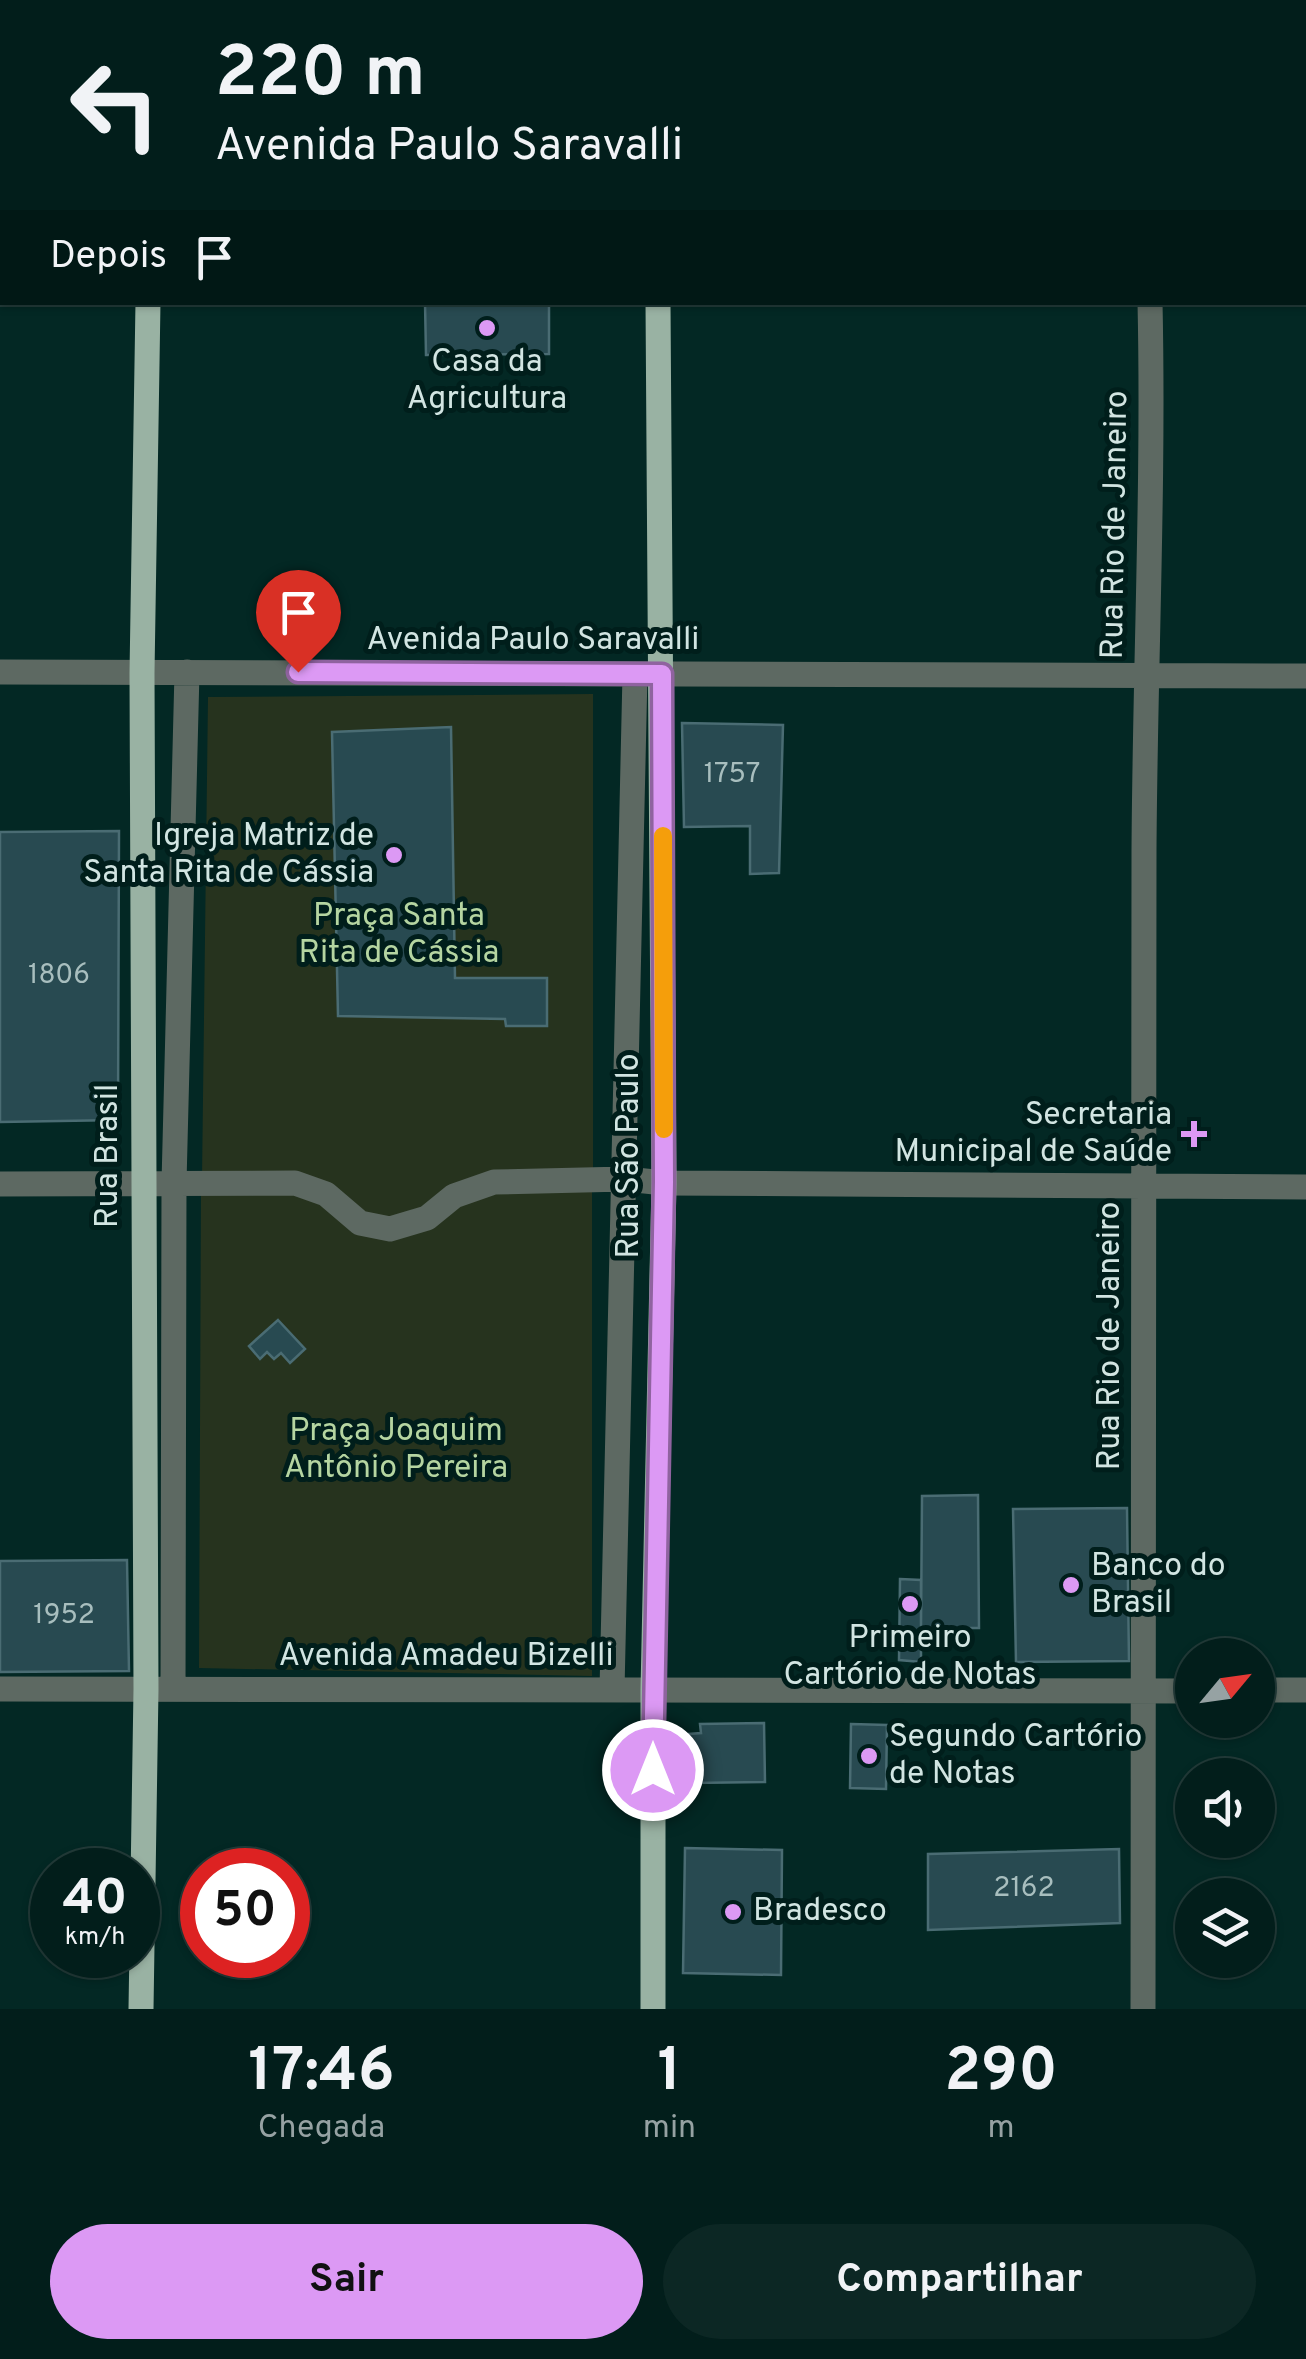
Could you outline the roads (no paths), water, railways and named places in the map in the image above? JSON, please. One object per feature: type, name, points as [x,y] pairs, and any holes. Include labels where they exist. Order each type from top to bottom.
[{"type":"main road","name":"Rua Brasil","points":[[141,2009],[146,1688],[142,673],[148,305]]},
{"type":"main road","name":"Rua São Paulo","points":[[652,2009],[653,1690],[664,1182],[658,305]]},
{"type":"street","name":"Rua Rio de Janeiro","points":[[1144,2009],[1143,1184],[1150,305]]},
{"type":"street","name":"Avenida Paulo Saravalli","points":[[0,672],[1306,676]]},
{"type":"street","name":"Rua Brasil","points":[[174,1689],[174,1184],[187,672]]},
{"type":"street","name":"Rua São Paulo","points":[[612,1690],[635,674]]},
{"type":"street","points":[[0,1184],[295,1183],[326,1194],[360,1223],[390,1229],[427,1218],[454,1196],[494,1182],[626,1178],[664,1182],[1306,1187]]},
{"type":"street","name":"Avenida Amadeu Bizelli","points":[[0,1689],[1175,1691]]},
{"type":"street","points":[[1275,1690],[1306,1690]]},
{"type":"place","name":"Casa da Agricultura","points":[[487,328]]},
{"type":"place","name":"Igreja Matriz de Santa Rita de Cássia","points":[[394,855]]},
{"type":"place","name":"Secretaria Municipal de Saúde","points":[[1194,1134]]},
{"type":"place","name":"Banco do Brasil","points":[[1071,1585]]},
{"type":"place","name":"Primeiro Cartório de Notas","points":[[910,1604]]},
{"type":"place","name":"Segundo Cartório de Notas","points":[[869,1756]]},
{"type":"place","name":"Bradesco","points":[[733,1912]]},
{"type":"park label","name":"Praça Santa Rita de Cássia","points":[[399,936]]},
{"type":"park label","name":"Praça Joaquim Antônio Pereira","points":[[396,1450]]}]
